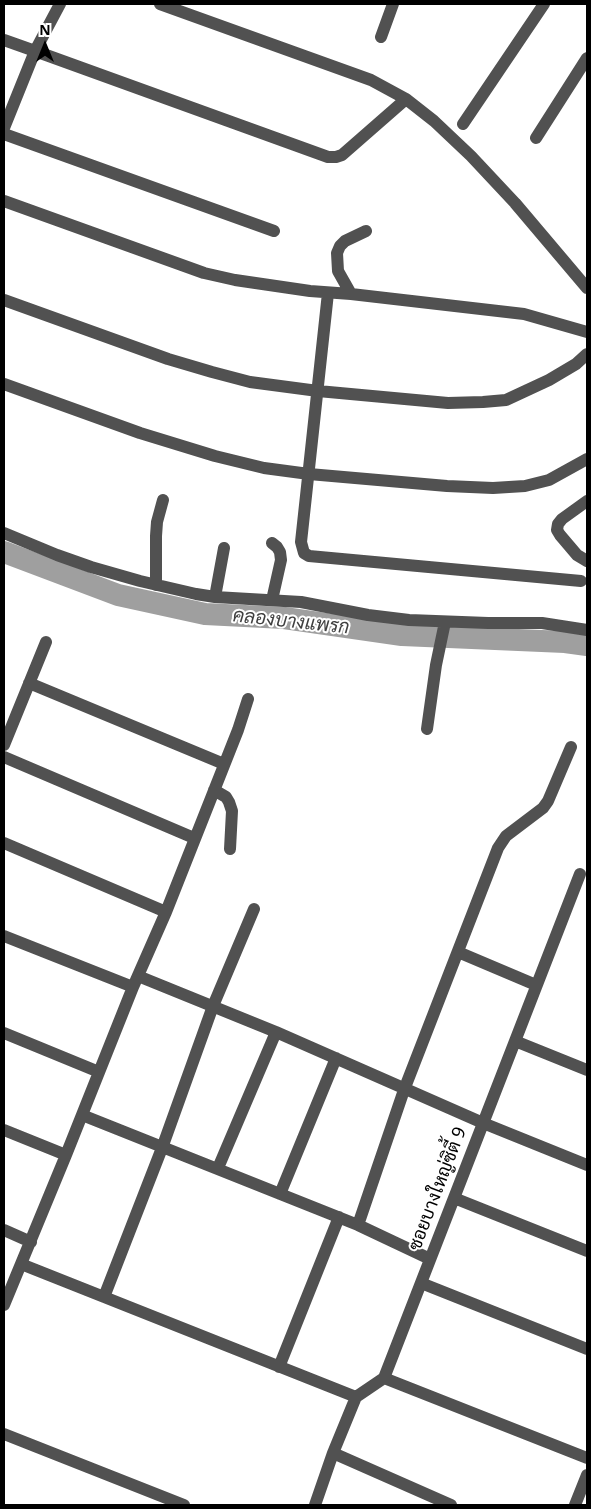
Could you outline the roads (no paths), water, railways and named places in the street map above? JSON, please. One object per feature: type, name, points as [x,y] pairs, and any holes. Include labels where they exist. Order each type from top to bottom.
[{"type":"street","points":[[4,128],[35,51],[60,4]]},
{"type":"street","points":[[160,4],[371,80],[406,99],[434,120],[477,162],[515,203],[587,288]]},
{"type":"street","points":[[381,37],[393,4]]},
{"type":"street","points":[[463,124],[544,4]]},
{"type":"street","points":[[4,40],[328,157],[342,155],[406,99]]},
{"type":"street","points":[[536,138],[587,58]]},
{"type":"street","points":[[4,134],[274,231]]},
{"type":"street","points":[[4,201],[204,273],[235,280],[272,286],[524,314],[587,332]]},
{"type":"street","points":[[351,294],[338,271],[337,253],[345,241],[366,231]]},
{"type":"street","points":[[328,292],[301,542],[304,553],[309,556],[581,581]]},
{"type":"street","points":[[4,300],[168,359],[212,372],[250,382],[318,391],[448,403],[506,400],[549,380],[576,364],[587,354]]},
{"type":"street","points":[[4,384],[140,433],[215,456],[264,468],[309,474],[493,488],[525,486],[549,480],[587,459]]},
{"type":"street","points":[[156,586],[156,529],[163,500]]},
{"type":"street","points":[[587,501],[558,524],[560,535],[577,555],[587,562]]},
{"type":"street","points":[[4,533],[91,567],[156,586],[214,596],[300,602],[444,626],[542,623],[587,630]]},
{"type":"street","points":[[272,543],[280,552],[272,600]]},
{"type":"street","points":[[214,596],[224,548]]},
{"type":"street","points":[[427,730],[439,647],[444,626]]},
{"type":"street","points":[[4,745],[9,714],[29,683],[46,642]]},
{"type":"street","points":[[29,683],[224,764]]},
{"type":"street","points":[[4,1305],[135,982],[166,912],[238,730],[248,699]]},
{"type":"street","points":[[358,1224],[404,1090],[498,848],[506,836],[543,808],[570,747]]},
{"type":"street","points":[[4,757],[194,838]]},
{"type":"street","points":[[214,790],[226,797],[230,802],[232,811],[230,849]]},
{"type":"street","points":[[4,843],[166,912]]},
{"type":"street","name":"ซอยบางใหญ่ซิตี้ 9","points":[[384,1378],[580,874]]},
{"type":"street","points":[[104,1297],[162,1148],[213,1006],[254,910]]},
{"type":"street","points":[[4,936],[135,982],[213,1006],[336,1058],[404,1090],[587,1165]]},
{"type":"street","points":[[458,952],[536,985]]},
{"type":"street","points":[[218,1168],[276,1032]]},
{"type":"street","points":[[4,1034],[99,1072]]},
{"type":"street","points":[[515,1041],[587,1070]]},
{"type":"street","points":[[280,1194],[336,1058]]},
{"type":"street","points":[[82,1114],[162,1148],[218,1168],[358,1224],[430,1259]]},
{"type":"street","points":[[4,1130],[66,1155]]},
{"type":"street","points":[[454,1198],[587,1251]]},
{"type":"street","points":[[279,1367],[338,1217]]},
{"type":"street","points":[[4,1230],[30,1242]]},
{"type":"street","points":[[21,1264],[356,1397]]},
{"type":"street","points":[[421,1283],[587,1349]]},
{"type":"street","points":[[315,1505],[333,1453],[356,1397],[384,1378],[587,1458]]},
{"type":"street","points":[[4,1434],[184,1505]]},
{"type":"street","points":[[333,1453],[452,1505]]},
{"type":"street","points":[[575,1505],[587,1475]]},
{"type":"waterway","name":"คลองบางแพรก","points":[[4,552],[118,595],[205,614],[284,618],[402,635],[565,642],[587,645]]}]
